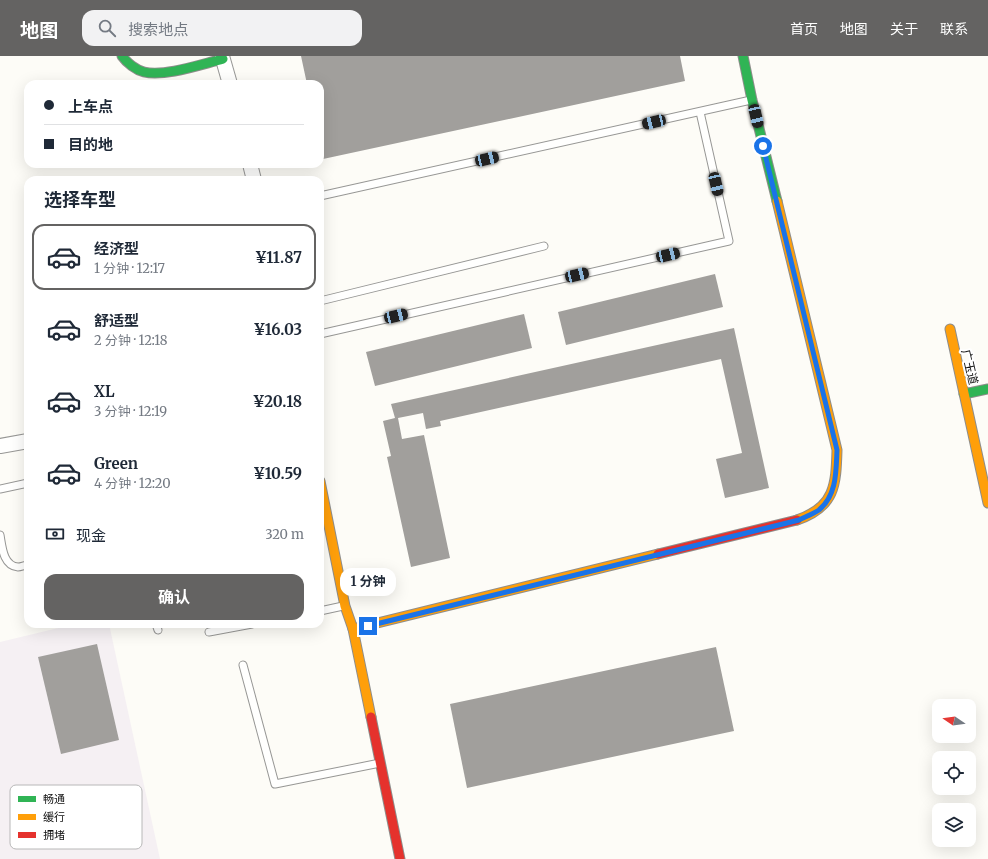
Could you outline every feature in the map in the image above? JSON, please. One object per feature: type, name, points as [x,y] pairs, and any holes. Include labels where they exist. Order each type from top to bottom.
[{"type":"street","points":[[122,56],[126,62],[145,72],[165,72],[223,57],[229,80]]},
{"type":"street","points":[[353,630],[799,520],[818,510],[829,499],[836,478],[837,450],[752,100],[743,56]]},
{"type":"street","name":"广玉道","points":[[950,329],[988,503]]},
{"type":"street","points":[[964,394],[988,389]]},
{"type":"street","points":[[0,446],[24,442]]},
{"type":"street","points":[[324,501],[345,606],[353,630],[400,859]]},
{"type":"lane","points":[[324,195],[752,100]]},
{"type":"lane","points":[[324,333],[729,241],[700,112]]},
{"type":"lane","points":[[324,300],[544,246]]},
{"type":"lane","points":[[0,489],[24,484]]},
{"type":"lane","points":[[0,535],[3,554],[7,560],[11,565],[18,567],[24,565]]},
{"type":"lane","points":[[324,610],[345,606]]},
{"type":"lane","points":[[209,632],[230,628]]},
{"type":"lane","points":[[243,665],[275,784],[380,763]]},
{"type":"shaded area","points":[[58,628],[110,628],[160,859],[0,859],[0,642]]},
{"type":"building","points":[[301,56],[680,56],[685,81],[324,159],[324,80],[306,80]]},
{"type":"building","points":[[715,274],[723,307],[566,345],[558,312]]},
{"type":"building","points":[[524,314],[532,348],[375,386],[366,352]]},
{"type":"building","points":[[734,328],[769,488],[725,498],[716,459],[742,453],[721,359],[440,421],[441,426],[426,429],[423,413],[398,418],[402,439],[424,435],[450,558],[411,567],[387,457],[391,456],[383,421],[395,418],[391,404]]},
{"type":"building","points":[[97,644],[119,740],[61,754],[38,657]]},
{"type":"building","points":[[716,647],[734,731],[467,788],[450,704]]},
{"type":"traffic: fast","points":[[122,56],[129,64],[138,70],[153,73],[184,69],[223,59]]},
{"type":"traffic: fast","points":[[743,56],[752,100],[777,201]]},
{"type":"traffic: fast","points":[[964,394],[988,389]]},
{"type":"traffic: slow","points":[[777,201],[837,450],[836,474],[831,493],[819,508],[810,515],[797,520]]},
{"type":"traffic: slow","points":[[950,329],[988,503]]},
{"type":"traffic: slow","points":[[324,501],[345,606],[353,629],[371,717]]},
{"type":"traffic: slow","points":[[353,629],[658,554]]},
{"type":"traffic: jam","points":[[658,554],[797,520]]},
{"type":"traffic: jam","points":[[371,717],[400,859]]},
{"type":"route","points":[[368,626],[799,520],[818,510],[829,499],[836,478],[837,450],[763,146]]}]
